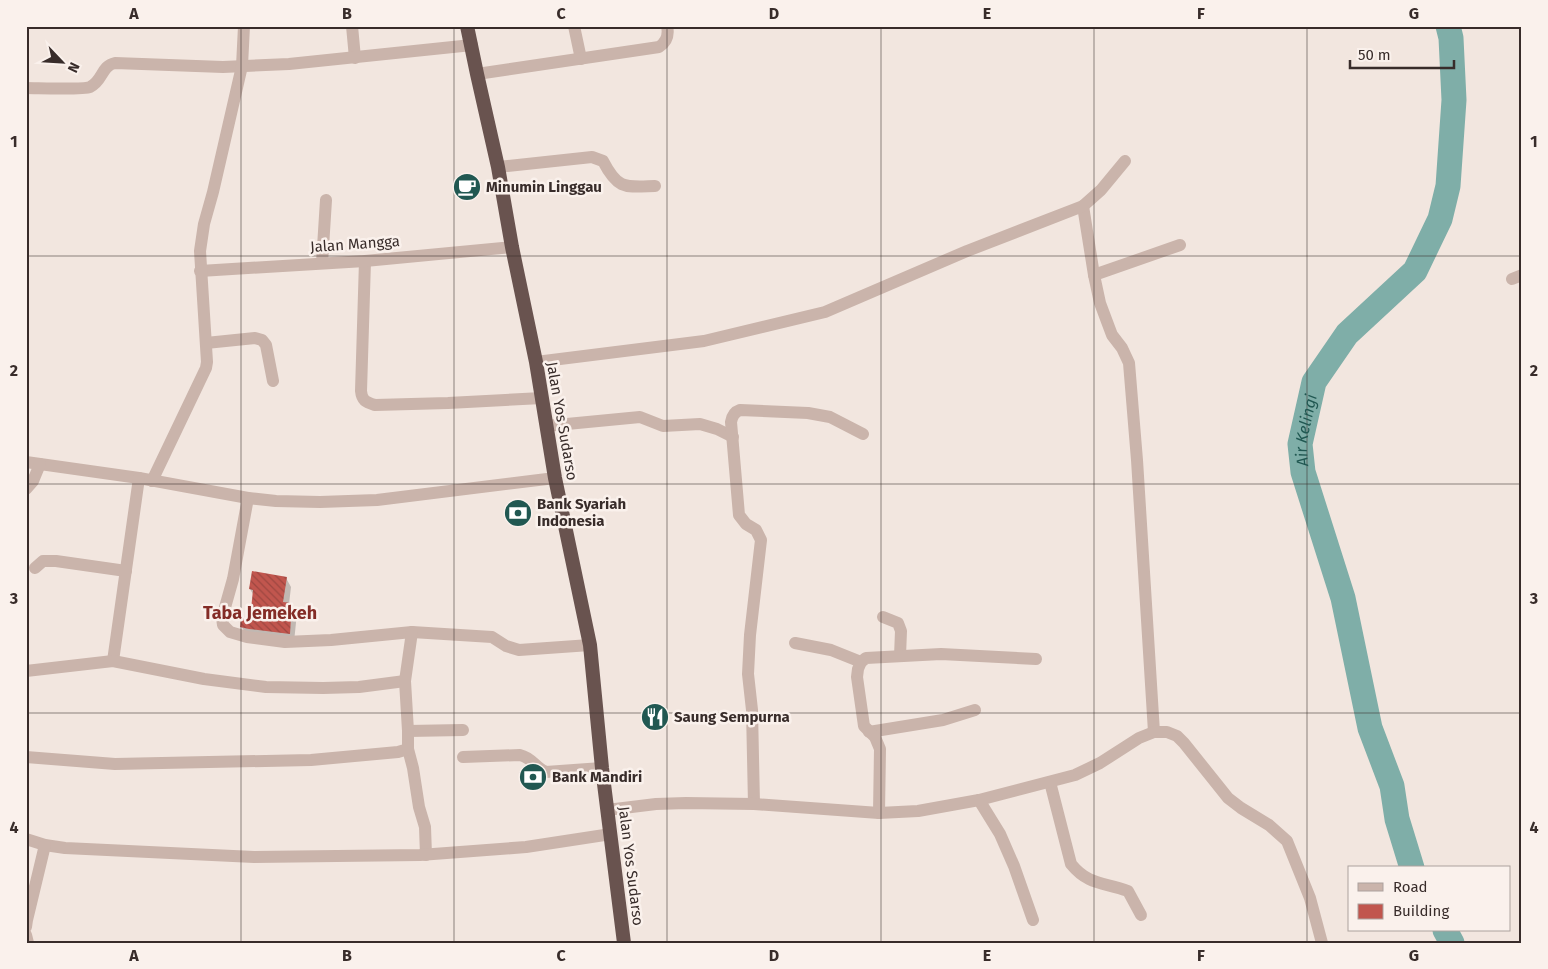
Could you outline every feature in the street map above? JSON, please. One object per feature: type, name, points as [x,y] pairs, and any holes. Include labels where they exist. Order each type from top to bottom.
[{"type":"highway","name":"Jalan Yos Sudarso","points":[[468,26],[476,74],[498,167],[512,247],[536,362],[555,478],[590,645],[602,768],[624,943]]},
{"type":"street","points":[[113,661],[126,570],[145,479],[204,376],[208,362],[200,250],[204,224],[242,66],[244,26]]},
{"type":"street","points":[[352,26],[355,58]]},
{"type":"street","points":[[574,26],[581,60]]},
{"type":"street","points":[[476,74],[659,47],[666,42],[671,27]]},
{"type":"street","points":[[26,88],[86,88],[96,83],[106,66],[115,62],[223,67],[289,64],[472,45]]},
{"type":"street","points":[[498,167],[592,157],[603,161],[613,179],[621,184],[628,187],[655,186]]},
{"type":"street","points":[[536,362],[704,341],[825,312],[967,251],[1083,206],[1101,190],[1125,161]]},
{"type":"street","points":[[322,263],[326,200]]},
{"type":"street","points":[[1083,206],[1100,303],[1112,335],[1130,363],[1154,732]]},
{"type":"street","points":[[1094,275],[1180,245]]},
{"type":"street","name":"Jalan Mangga","points":[[200,271],[365,261],[512,247]]},
{"type":"street","points":[[365,261],[361,391],[362,398],[366,402],[375,405],[393,405],[542,398]]},
{"type":"street","points":[[206,343],[254,338],[262,340],[266,345],[273,381]]},
{"type":"street","points":[[754,804],[752,710],[748,674],[750,635],[761,540],[756,530],[746,524],[740,515],[732,437],[732,417],[735,412],[740,410],[808,413],[830,417],[863,434]]},
{"type":"street","points":[[546,426],[640,417],[663,426],[700,424],[717,429],[732,437]]},
{"type":"street","points":[[26,462],[145,479],[248,498],[320,502],[377,500],[555,478]]},
{"type":"street","points":[[26,489],[33,481],[40,464]]},
{"type":"street","points":[[248,498],[233,579],[222,618],[223,625],[230,632],[247,638],[286,642],[331,640],[412,632],[492,637],[500,640],[506,646],[519,650],[590,645]]},
{"type":"street","points":[[35,568],[43,561],[56,561],[126,570]]},
{"type":"street","points":[[884,617],[898,623],[901,631],[900,656]]},
{"type":"street","points":[[412,632],[405,681],[408,749],[419,807],[425,827],[426,855]]},
{"type":"street","points":[[795,643],[831,650],[861,662]]},
{"type":"street","points":[[879,813],[880,749],[875,737],[864,726],[857,677],[861,662],[866,658],[941,654],[1036,659]]},
{"type":"street","points":[[26,671],[113,661],[204,678],[266,687],[359,687],[405,681]]},
{"type":"street","points":[[869,732],[943,720],[975,710]]},
{"type":"street","points":[[408,731],[463,730]]},
{"type":"street","points":[[607,810],[666,804],[754,804],[879,813],[918,811],[979,800],[1076,775],[1139,738],[1154,732],[1166,732],[1177,736],[1184,743],[1228,798],[1240,808],[1269,825],[1287,841],[1310,898],[1322,943]]},
{"type":"street","points":[[26,757],[103,764],[311,760],[398,752],[408,749]]},
{"type":"street","points":[[463,757],[520,755],[528,757],[540,770],[546,772],[602,768]]},
{"type":"street","points":[[1050,782],[1071,864],[1078,873],[1093,882],[1128,891],[1140,916]]},
{"type":"street","points":[[979,800],[1000,834],[1014,866],[1033,920]]},
{"type":"street","points":[[26,839],[45,845],[73,848],[254,856],[426,855],[526,847],[611,834]]},
{"type":"street","points":[[26,927],[26,920],[45,845]]},
{"type":"street","points":[[26,935],[28,943]]},
{"type":"building","points":[[252,571],[287,577],[283,602],[292,603],[290,634],[240,627],[241,618],[250,619],[253,590],[249,589]]},
{"type":"waterway","name":"Air Kelingi","points":[[1411,866],[1397,819],[1392,786],[1370,728],[1343,598],[1303,472],[1300,444],[1314,382],[1347,334],[1415,271],[1440,219],[1448,186],[1454,100],[1451,38],[1448,26]]},
{"type":"waterway","name":"Air Kelingi","points":[[1446,932],[1452,943]]},
{"type":"place","name":"Minumin Linggau","points":[[467,187]]},
{"type":"place","name":"Bank Syariah Indonesia","points":[[518,513]]},
{"type":"place","name":"Saung Sempurna","points":[[655,717]]},
{"type":"place","name":"Bank Mandiri","points":[[533,777]]},
{"type":"district","name":"Taba Jemekeh","points":[[260,613]]}]
